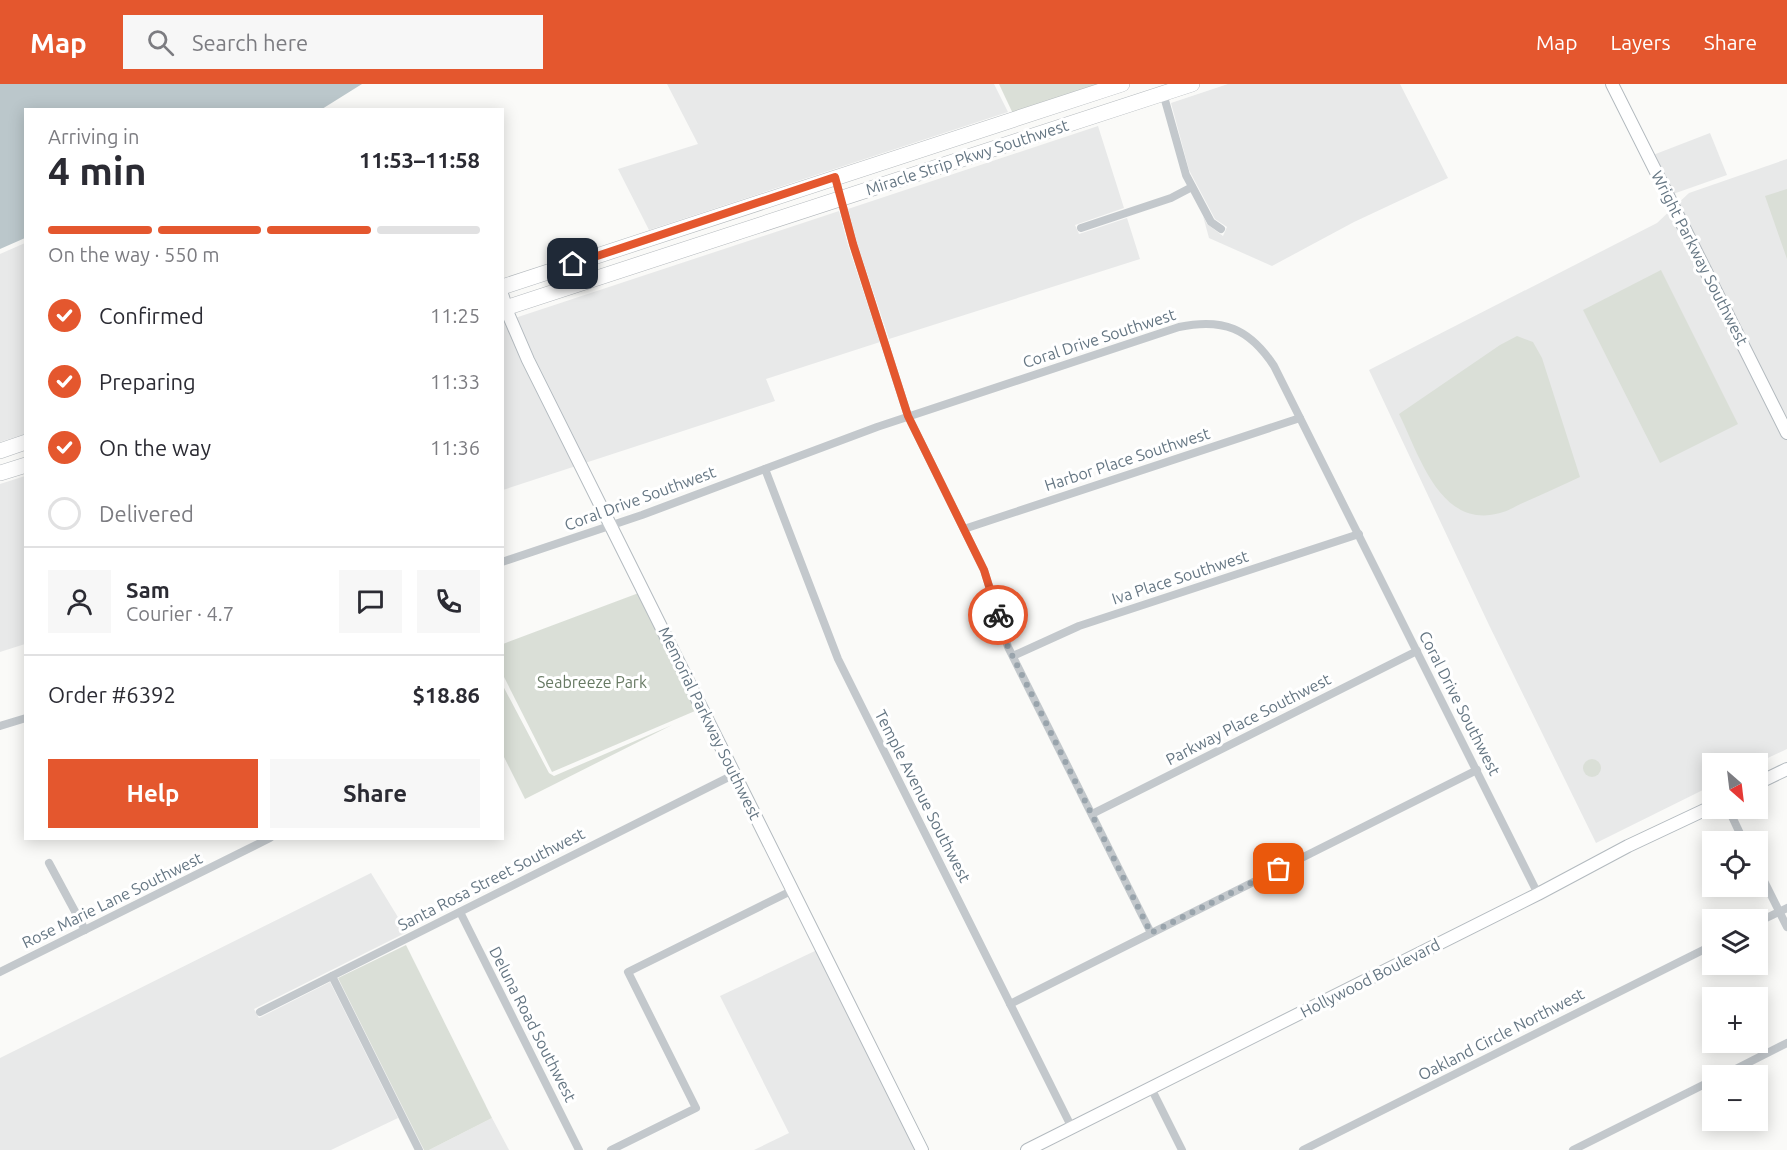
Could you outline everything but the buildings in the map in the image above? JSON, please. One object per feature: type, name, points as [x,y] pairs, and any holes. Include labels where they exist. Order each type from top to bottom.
[{"type":"highway","name":"Miracle Strip Pkwy Southwest","points":[[504,286],[1122,84]]},
{"type":"highway","name":"Miracle Strip Pkwy Southwest","points":[[504,304],[841,199],[1192,84]]},
{"type":"highway","points":[[0,451],[24,443]]},
{"type":"highway","points":[[0,473],[24,466]]},
{"type":"street","name":"Wright Parkway Southwest","points":[[1612,84],[1787,433]]},
{"type":"street","points":[[1163,93],[1184,170],[1211,222],[1221,229]]},
{"type":"street","points":[[835,177],[853,244],[908,416],[987,578],[1004,635],[1013,656],[1151,933]]},
{"type":"street","points":[[1081,228],[1171,198],[1192,187]]},
{"type":"street","name":"Memorial Parkway Southwest","points":[[504,304],[528,360],[922,1150]]},
{"type":"street","name":"Coral Drive Southwest","points":[[504,561],[612,526],[908,416],[1179,327],[1209,323],[1239,331],[1259,346],[1275,366],[1538,894]]},
{"type":"street","name":"Harbor Place Southwest","points":[[964,529],[1300,418]]},
{"type":"street","name":"Temple Avenue Southwest","points":[[765,469],[838,659],[1072,1128]]},
{"type":"street","name":"Iva Place Southwest","points":[[1013,656],[1079,626],[1359,534]]},
{"type":"street","name":"Parkway Place Southwest","points":[[1092,814],[1417,651]]},
{"type":"street","points":[[0,726],[24,719]]},
{"type":"street","points":[[1768,778],[1787,769]]},
{"type":"street","points":[[1010,1004],[1477,770]]},
{"type":"street","name":"Santa Rosa Street Southwest","points":[[260,1012],[735,774]]},
{"type":"street","name":"Hollywood Boulevard","points":[[1028,1150],[1538,894],[1628,846],[1702,811]]},
{"type":"street","name":"Rose Marie Lane Southwest","points":[[0,972],[266,840]]},
{"type":"street","points":[[49,863],[85,930]]},
{"type":"street","points":[[1768,885],[1783,910],[1787,927]]},
{"type":"street","points":[[611,1150],[696,1108],[628,972],[793,890]]},
{"type":"street","points":[[1768,917],[1783,910]]},
{"type":"street","name":"Deluna Road Southwest","points":[[460,912],[579,1150]]},
{"type":"street","name":"Oakland Circle Northwest","points":[[1309,1149],[1702,951]]},
{"type":"street","points":[[332,976],[419,1150]]},
{"type":"street","points":[[1744,1065],[1787,1043]]},
{"type":"street","points":[[1573,1150],[1702,1086]]},
{"type":"street","points":[[1151,1088],[1182,1150]]},
{"type":"shaded area","points":[[0,84],[362,84],[324,108],[24,108],[24,238],[0,249]]},
{"type":"shaded area","points":[[667,84],[994,84],[1008,112],[649,230],[618,169],[698,144]]},
{"type":"shaded area","points":[[1228,84],[1400,84],[1448,178],[1354,222],[1272,266],[1209,238],[1203,216],[1207,224],[1223,236],[1227,227],[1215,219],[1189,170],[1171,103]]},
{"type":"shaded area","points":[[1098,126],[1124,208],[1075,225],[1079,234],[1127,218],[1140,259],[889,339],[848,209]]},
{"type":"shaded area","points":[[1710,133],[1727,175],[1673,194],[1653,155]]},
{"type":"shaded area","points":[[1787,159],[1787,749],[1768,758],[1768,753],[1702,753],[1702,790],[1596,843],[1489,625],[1369,370],[1657,223],[1689,193]]},
{"type":"shaded area","points":[[839,211],[880,342],[766,379],[775,401],[585,463],[515,318]]},
{"type":"shaded area","points":[[24,243],[24,434],[0,442],[0,254]]},
{"type":"shaded area","points":[[506,321],[576,466],[504,490],[504,322]]},
{"type":"shaded area","points":[[24,476],[24,644],[0,652],[0,484]]},
{"type":"shaded area","points":[[371,873],[407,932],[254,1009],[259,1018],[330,982],[398,1118],[331,1150],[0,1150],[0,1058]]},
{"type":"shaded area","points":[[817,950],[917,1150],[754,1150],[789,1133],[720,996]]},
{"type":"shaded area","points":[[492,1118],[509,1150],[429,1150]]},
{"type":"green space","points":[[999,84],[1122,84],[1015,118]]},
{"type":"green space","points":[[1787,189],[1787,259],[1765,196]]},
{"type":"green space","points":[[1661,270],[1738,424],[1660,463],[1583,310]]},
{"type":"green space","points":[[1517,336],[1533,342],[1542,358],[1580,477],[1507,511],[1479,515],[1462,510],[1447,500],[1434,485],[1399,414],[1500,345]]},
{"type":"green space","name":"Seabreeze Park","points":[[644,591],[702,708],[552,772],[504,677],[504,644]]},
{"type":"green space","points":[[504,688],[549,773],[554,776],[672,725],[525,799],[504,757]]},
{"type":"green space","points":[[1592,759],[1598,762],[1601,768],[1598,774],[1592,777],[1586,774],[1583,768],[1586,762]]},
{"type":"green space","points":[[406,945],[492,1118],[429,1150],[424,1150],[338,978]]},
{"type":"way so far","points":[[998,615],[1008,647],[1151,933],[1279,869]]},
{"type":"route","points":[[573,264],[835,177],[853,244],[908,416],[984,570],[998,615]]}]
